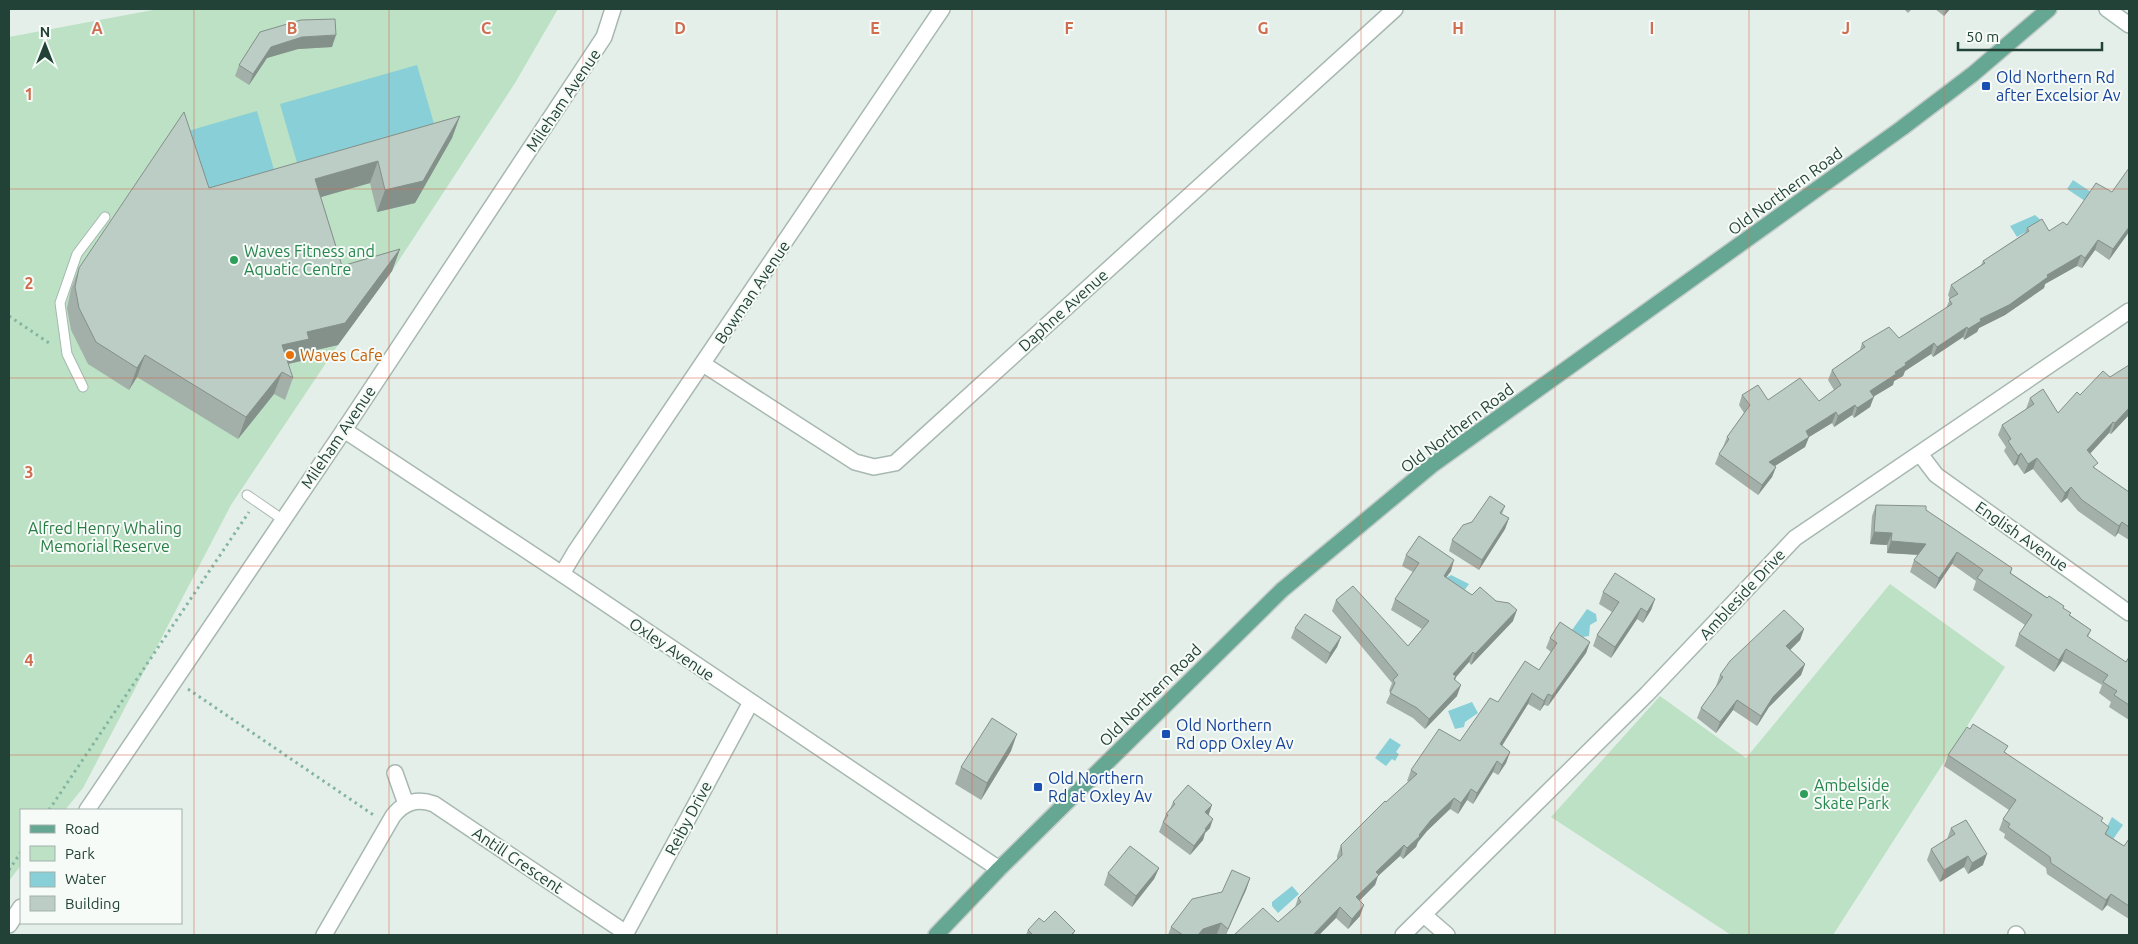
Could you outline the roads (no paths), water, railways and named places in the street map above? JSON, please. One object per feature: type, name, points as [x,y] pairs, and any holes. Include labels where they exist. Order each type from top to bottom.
[{"type":"main road","name":"Old Northern Road","points":[[936,935],[999,869],[1282,590],[1432,466],[1902,128],[1973,74],[2049,9]]},
{"type":"street","name":"Mileham Avenue","points":[[88,809],[344,430],[604,37],[613,9]]},
{"type":"street","name":"Bowman Avenue","points":[[562,574],[942,9]]},
{"type":"street","name":"Daphne Avenue","points":[[703,364],[855,462],[874,467],[895,463],[1396,9]]},
{"type":"street","points":[[2107,9],[2129,25]]},
{"type":"street","name":"Ambleside Drive","points":[[1403,935],[1647,694],[1795,538],[2129,311]]},
{"type":"street","name":"Oxley Avenue","points":[[344,430],[562,574],[999,869]]},
{"type":"street","name":"English Avenue","points":[[1920,454],[1936,475],[2129,613]]},
{"type":"street","name":"Reiby Drive","points":[[626,934],[751,702]]},
{"type":"street","points":[[324,935],[398,809],[406,804],[395,773]]},
{"type":"street","name":"Antill Crescent","points":[[406,804],[420,801],[434,804],[626,934]]},
{"type":"street","points":[[9,925],[20,908]]},
{"type":"street","points":[[1424,915],[1447,935]]},
{"type":"lane","points":[[83,387],[67,354],[60,303],[77,254],[105,217]]},
{"type":"lane","points":[[247,495],[282,519]]},
{"type":"water","points":[[417,65],[437,134],[300,173],[280,104]]},
{"type":"water","points":[[257,111],[277,180],[208,200],[188,131]]},
{"type":"water","points":[[2073,180],[2091,192],[2085,201],[2067,189]]},
{"type":"water","points":[[2035,215],[2043,222],[2017,237],[2010,226]]},
{"type":"water","points":[[1451,575],[1469,584],[1461,595],[1446,578]]},
{"type":"water","points":[[1587,609],[1596,614],[1597,621],[1590,625],[1589,636],[1583,637],[1572,630]]},
{"type":"water","points":[[1472,702],[1478,713],[1465,722],[1464,727],[1455,729],[1448,711]]},
{"type":"water","points":[[1390,738],[1401,745],[1396,752],[1399,754],[1395,761],[1392,759],[1386,766],[1375,758]]},
{"type":"water","points":[[2112,817],[2123,825],[2109,845],[2103,835]]},
{"type":"water","points":[[1292,886],[1299,894],[1278,913],[1272,906],[1272,902]]},
{"type":"place","name":"Old Northern Rd after Excelsior Av","points":[[1986,86]]},
{"type":"place","name":"Waves Fitness and Aquatic Centre","points":[[234,260]]},
{"type":"place","name":"Waves Cafe","points":[[290,355]]},
{"type":"place","name":"Old Northern Rd opp Oxley Av","points":[[1166,734]]},
{"type":"place","name":"Old Northern Rd at Oxley Av","points":[[1038,787]]},
{"type":"place","name":"Ambelside Skate Park","points":[[1804,794]]},
{"type":"park label","name":"Alfred Henry Whaling Memorial Reserve","points":[[105,537]]}]
